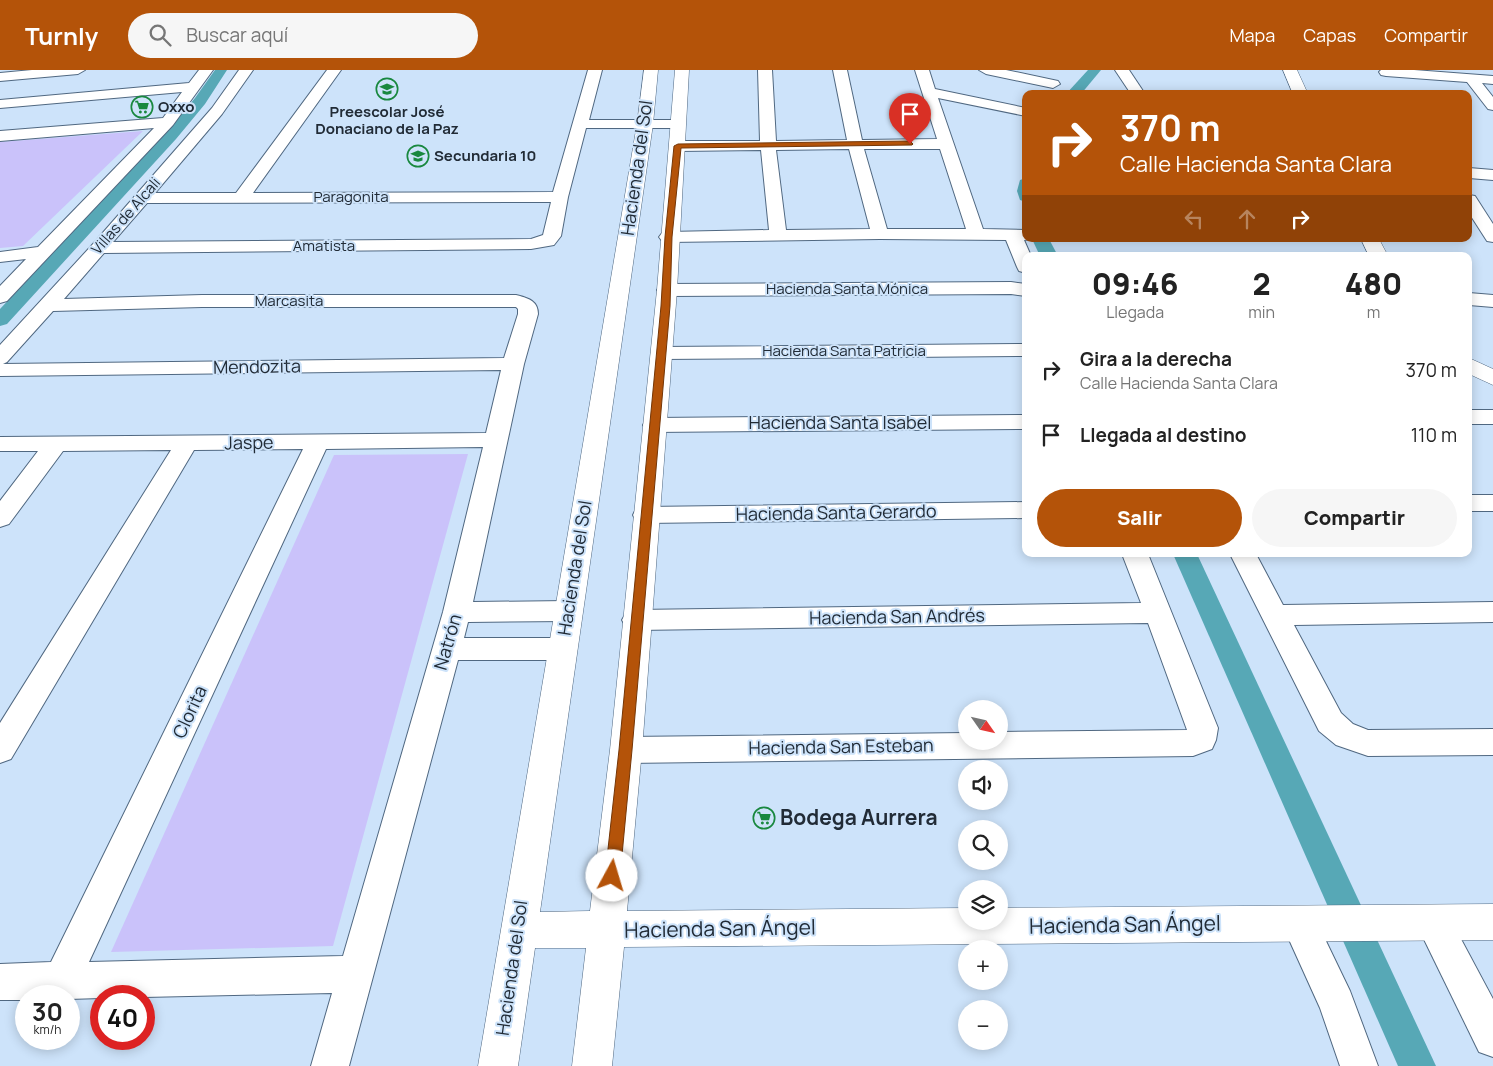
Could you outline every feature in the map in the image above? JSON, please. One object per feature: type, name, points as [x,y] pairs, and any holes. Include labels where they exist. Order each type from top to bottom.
[{"type":"street","points":[[0,77],[78,70]]},
{"type":"street","name":"Villas de Alcali","points":[[0,297],[41,252],[168,122],[206,70]]},
{"type":"street","name":"Villas de Alcali","points":[[0,358],[99,248],[217,111],[246,70]]},
{"type":"street","points":[[241,198],[334,70]]},
{"type":"street","points":[[560,196],[583,119],[595,70]]},
{"type":"street","name":"Hacienda del Sol","points":[[498,1066],[651,70]]},
{"type":"street","name":"Hacienda del Sol","points":[[592,1066],[626,750],[645,515],[667,290],[668,237],[682,70]]},
{"type":"street","points":[[765,70],[768,144],[778,236]]},
{"type":"street","points":[[840,70],[856,144],[880,234]]},
{"type":"street","points":[[922,70],[976,234]]},
{"type":"street","points":[[986,70],[1052,85]]},
{"type":"street","points":[[1122,70],[1135,90]]},
{"type":"street","points":[[1290,70],[1299,90]]},
{"type":"street","points":[[1386,71],[1493,80]]},
{"type":"street","points":[[1386,71],[1396,86]]},
{"type":"street","points":[[1471,78],[1493,106]]},
{"type":"street","points":[[0,104],[195,87]]},
{"type":"street","points":[[929,92],[1022,111]]},
{"type":"street","points":[[583,119],[645,118],[678,127],[768,144],[946,144]]},
{"type":"street","points":[[0,136],[168,122]]},
{"type":"street","points":[[1472,173],[1493,175]]},
{"type":"street","name":"Paragonita","points":[[141,198],[560,196]]},
{"type":"street","name":"Amatista","points":[[99,248],[531,244],[548,241],[552,236],[560,196]]},
{"type":"street","points":[[1472,203],[1486,216],[1493,237]]},
{"type":"street","points":[[668,237],[880,234],[1022,235]]},
{"type":"street","points":[[0,257],[41,252]]},
{"type":"street","name":"Hacienda Santa Mónica","points":[[667,290],[1022,289]]},
{"type":"street","points":[[1472,299],[1493,301]]},
{"type":"street","name":"Marcasita","points":[[48,305],[202,301],[516,301],[524,303],[528,308]]},
{"type":"street","name":"Natrón","points":[[330,1066],[457,612],[513,364],[528,314],[528,308]]},
{"type":"street","name":"Hacienda Santa Patricia","points":[[661,352],[1022,350]]},
{"type":"street","name":"Mendozita","points":[[0,370],[513,364]]},
{"type":"street","points":[[1472,367],[1493,378]]},
{"type":"street","points":[[1472,417],[1493,417]]},
{"type":"street","name":"Hacienda Santa Isabel","points":[[654,425],[1022,422]]},
{"type":"street","name":"Jaspe","points":[[0,444],[497,440]]},
{"type":"street","name":"Clorita","points":[[61,981],[318,442]]},
{"type":"street","points":[[0,750],[186,444]]},
{"type":"street","points":[[0,518],[55,445]]},
{"type":"street","points":[[1472,503],[1493,503]]},
{"type":"street","name":"Hacienda Santa Gerardo","points":[[645,515],[1022,510]]},
{"type":"street","points":[[1136,557],[1157,613]]},
{"type":"street","points":[[1244,557],[1330,722],[1341,733],[1354,740],[1368,743],[1493,742]]},
{"type":"street","points":[[457,612],[568,610]]},
{"type":"street","points":[[1273,615],[1493,612]]},
{"type":"street","name":"Hacienda San Andrés","points":[[636,620],[1157,613]]},
{"type":"street","name":"Hacienda San Esteban","points":[[626,750],[1193,744],[1201,740],[1203,728],[1157,613]]},
{"type":"street","points":[[446,650],[562,649]]},
{"type":"street","name":"Hacienda San Ángel","points":[[518,930],[1493,922]]},
{"type":"street","points":[[1312,923],[1337,1004],[1359,1066]]},
{"type":"street","points":[[1424,923],[1493,1038]]},
{"type":"street","points":[[0,982],[356,974]]},
{"type":"shaded area","points":[[143,131],[23,246],[0,248],[0,142]]},
{"type":"shaded area","points":[[468,454],[333,946],[111,952],[334,455]]},
{"type":"waterway","points":[[0,320],[171,136],[200,101],[221,70]]},
{"type":"waterway","points":[[1077,90],[1095,70]]},
{"type":"waterway","points":[[1042,242],[1047,252]]},
{"type":"waterway","points":[[1186,557],[1417,1066]]},
{"type":"place","name":"Preescolar José Donaciano de la Paz","points":[[387,89]]},
{"type":"place","name":"Oxxo","points":[[142,107]]},
{"type":"place","name":"Secundaria 10","points":[[418,156]]},
{"type":"place","name":"Bodega Aurrera","points":[[764,818]]},
{"type":"route","points":[[612,876],[626,750],[645,515],[666,306],[668,237],[678,146],[910,144]]}]
